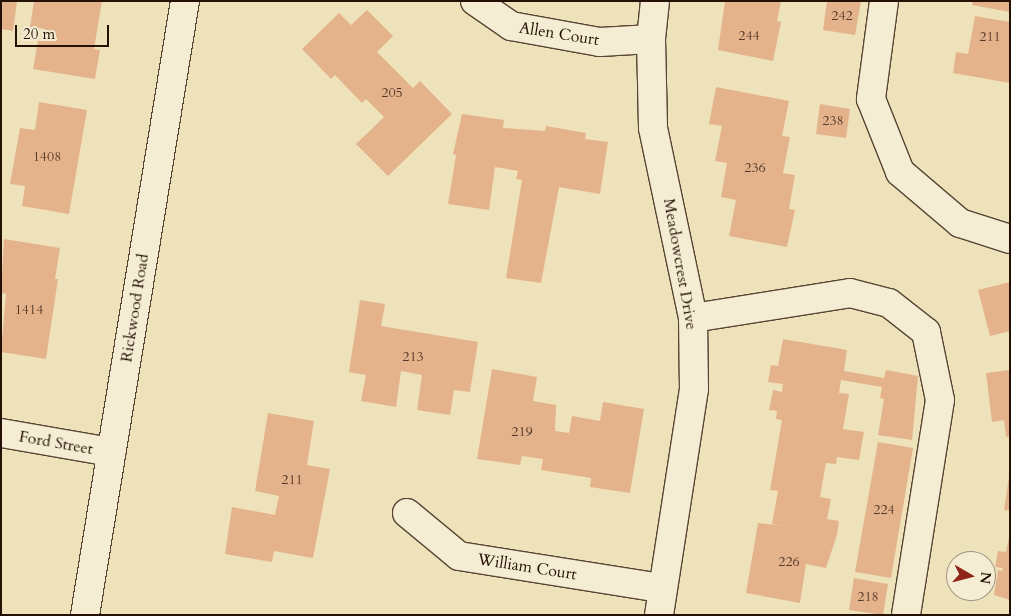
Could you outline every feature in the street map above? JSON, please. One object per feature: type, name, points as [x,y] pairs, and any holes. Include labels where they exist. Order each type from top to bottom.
[{"type":"street","name":"Rickwood Road","points":[[85,615],[185,1]]},
{"type":"street","name":"Allen Court","points":[[475,1],[511,26],[600,42],[651,39]]},
{"type":"street","name":"Meadowcrest Drive","points":[[655,1],[651,39],[653,128],[693,318],[694,389],[660,602]]},
{"type":"street","points":[[884,1],[871,98],[900,172],[960,223],[1010,239]]},
{"type":"street","points":[[693,318],[850,293],[889,303],[926,332],[940,400],[906,615]]},
{"type":"street","name":"Ford Street","points":[[1,433],[112,452]]},
{"type":"street","name":"William Court","points":[[407,513],[459,556],[660,602]]},
{"type":"building","points":[[1,1],[17,1],[13,31],[1,29]]},
{"type":"building","points":[[34,1],[102,1],[94,49],[100,50],[95,79],[33,69],[38,41],[43,41],[45,29],[30,27]]},
{"type":"building","points":[[725,1],[781,1],[777,21],[781,22],[773,61],[718,50]]},
{"type":"building","points":[[827,1],[861,1],[855,35],[823,30]]},
{"type":"building","points":[[973,1],[1010,1],[1010,12],[972,5]]},
{"type":"building","points":[[367,10],[393,36],[377,52],[413,88],[420,81],[452,114],[388,176],[356,144],[384,117],[366,99],[362,103],[335,75],[331,79],[302,49],[339,13],[351,25]]},
{"type":"building","points":[[975,16],[1010,22],[1010,83],[953,73],[956,52],[968,54]]},
{"type":"building","points":[[716,87],[789,101],[782,136],[790,137],[783,173],[795,175],[789,209],[795,210],[787,247],[729,236],[736,200],[721,197],[727,163],[715,161],[722,126],[709,124]]},
{"type":"building","points":[[39,102],[87,110],[69,214],[22,206],[25,186],[10,184],[20,128],[35,130]]},
{"type":"building","points":[[820,104],[850,109],[846,138],[816,134]]},
{"type":"building","points":[[462,114],[504,120],[503,128],[545,131],[546,126],[586,133],[585,139],[608,142],[600,194],[559,187],[541,283],[506,278],[522,180],[516,179],[518,171],[495,167],[489,210],[448,204],[456,155],[453,154]]},
{"type":"building","points":[[4,239],[60,248],[55,279],[58,279],[46,359],[1,352],[6,294],[1,293]]},
{"type":"building","points":[[1010,282],[1010,331],[990,336],[978,290]]},
{"type":"building","points":[[360,300],[385,304],[381,326],[478,342],[470,392],[454,390],[450,415],[417,410],[422,375],[401,371],[396,407],[361,401],[366,375],[349,372]]},
{"type":"building","points":[[783,339],[847,350],[844,371],[884,378],[886,370],[918,376],[912,440],[878,435],[884,399],[880,398],[882,387],[841,380],[839,393],[849,394],[843,429],[864,432],[859,460],[837,457],[836,464],[826,463],[820,497],[831,499],[827,519],[839,521],[837,535],[826,568],[806,564],[800,603],[746,593],[758,523],[784,526],[772,524],[778,491],[770,490],[782,420],[776,419],[777,411],[769,410],[773,390],[782,392],[783,384],[768,382],[771,365],[778,366]]},
{"type":"building","points":[[492,369],[537,377],[533,401],[556,405],[555,431],[569,433],[572,416],[600,421],[603,402],[644,409],[630,493],[590,487],[591,478],[541,470],[543,459],[522,456],[520,465],[477,459]]},
{"type":"building","points":[[1010,370],[1010,436],[1006,437],[1004,420],[992,422],[986,373]]},
{"type":"building","points":[[268,413],[314,421],[307,465],[330,469],[313,558],[274,551],[272,562],[225,554],[232,507],[275,515],[279,496],[255,491]]},
{"type":"building","points":[[878,442],[913,448],[891,578],[855,572]]},
{"type":"building","points":[[1010,477],[1010,511],[1004,510]]},
{"type":"building","points":[[1010,538],[1010,600],[996,596],[998,570],[1002,571],[1003,568],[996,567],[998,551],[1006,552]]},
{"type":"building","points":[[854,578],[888,584],[883,615],[849,610]]}]
